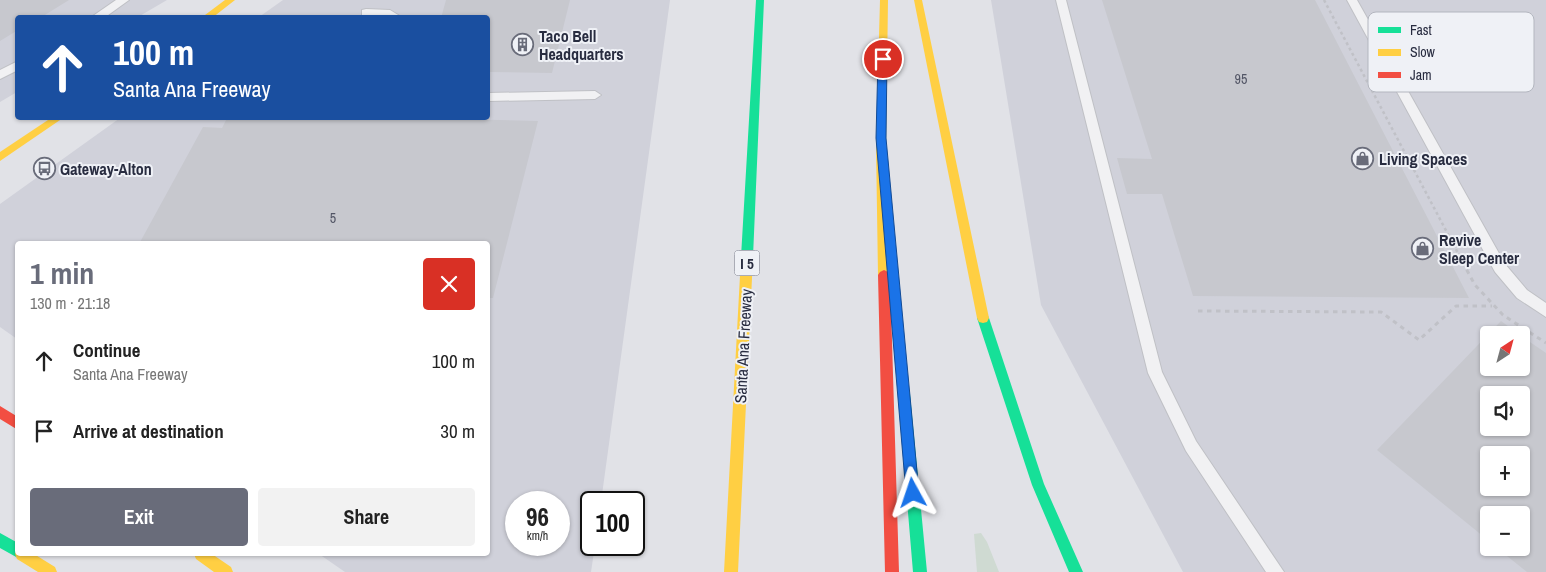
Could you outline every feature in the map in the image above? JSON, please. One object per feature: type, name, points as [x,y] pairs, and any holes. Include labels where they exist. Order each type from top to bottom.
[{"type":"main road","points":[[209,15],[231,0]]},
{"type":"main road","name":"Santa Ana Freeway","points":[[731,572],[760,0]]},
{"type":"main road","points":[[884,0],[881,138],[892,572]]},
{"type":"main road","points":[[918,0],[985,329],[1038,485],[1076,572]]},
{"type":"main road","points":[[0,158],[55,120]]},
{"type":"main road","points":[[881,138],[897,316]]},
{"type":"main road","points":[[903,385],[920,572]]},
{"type":"main road","points":[[0,412],[15,422]]},
{"type":"main road","points":[[720,556],[734,525]]},
{"type":"main road","points":[[0,540],[15,549]]},
{"type":"main road","points":[[25,556],[50,572]]},
{"type":"main road","points":[[204,556],[226,572]]},
{"type":"lane","points":[[100,15],[124,0]]},
{"type":"lane","points":[[363,15],[379,0]]},
{"type":"lane","points":[[1061,0],[1155,373],[1190,446],[1276,572]]},
{"type":"lane","points":[[1352,0],[1368,29]]},
{"type":"lane","points":[[363,15],[392,15]]},
{"type":"lane","points":[[0,75],[15,67]]},
{"type":"lane","points":[[1403,92],[1500,268],[1522,294],[1546,311]]},
{"type":"lane","points":[[490,97],[595,95]]},
{"type":"path","points":[[1324,0],[1368,83]]},
{"type":"path","points":[[1373,92],[1475,285],[1492,306],[1546,343]]},
{"type":"path","points":[[1198,311],[1381,312],[1419,340],[1456,306],[1492,306]]},
{"type":"shaded area","points":[[0,0],[167,0],[141,15],[15,15],[15,93],[0,102]]},
{"type":"shaded area","points":[[283,0],[670,0],[603,491],[580,491],[580,556],[593,556],[591,572],[345,572],[322,556],[490,556],[490,241],[15,241],[15,338],[0,327],[0,204],[117,120],[490,120],[490,15],[262,15]]},
{"type":"shaded area","points":[[991,0],[1546,0],[1546,572],[1183,572],[1041,305]]},
{"type":"shaded area","points":[[981,533],[987,542],[999,572],[977,572],[974,534]]},
{"type":"building","points":[[0,0],[69,0],[45,15],[15,15],[15,32],[0,41]]},
{"type":"building","name":"Taco Bell Headquarters","points":[[446,0],[570,0],[552,73],[490,72],[490,15],[442,15]]},
{"type":"building","points":[[1102,0],[1315,0],[1469,298],[1193,296],[1162,194],[1127,194],[1117,158],[1152,159]]},
{"type":"building","points":[[226,120],[538,121],[493,298],[490,298],[490,241],[141,241],[203,127],[222,128]]},
{"type":"building","points":[[1501,321],[1508,326],[1496,326]]},
{"type":"building","points":[[1530,342],[1546,353],[1546,572],[1527,572],[1507,556],[1530,556],[1530,506],[1480,506],[1480,534],[1377,450],[1480,343],[1480,376],[1530,376]]},
{"type":"traffic: fast","points":[[747,257],[760,0]]},
{"type":"traffic: fast","points":[[983,318],[1038,485],[1076,572]]},
{"type":"traffic: fast","points":[[904,394],[920,572]]},
{"type":"traffic: fast","points":[[0,540],[15,549]]},
{"type":"traffic: slow","points":[[209,15],[231,0]]},
{"type":"traffic: slow","points":[[884,0],[881,146],[884,275]]},
{"type":"traffic: slow","points":[[918,0],[983,318]]},
{"type":"traffic: slow","points":[[0,157],[55,120]]},
{"type":"traffic: slow","points":[[731,572],[747,257]]},
{"type":"traffic: slow","points":[[25,556],[50,572]]},
{"type":"traffic: slow","points":[[204,556],[226,572]]},
{"type":"traffic: jam","points":[[884,275],[892,572]]},
{"type":"traffic: jam","points":[[0,412],[15,422]]},
{"type":"place","name":"Taco Bell Headquarters","points":[[523,45]]},
{"type":"place","name":"Living Spaces","points":[[1363,159]]},
{"type":"place","name":"Gateway-Alton","points":[[44,169]]},
{"type":"place","name":"Revive Sleep Center","points":[[1423,249]]},
{"type":"route","points":[[883,59],[881,138],[913,493]]}]
